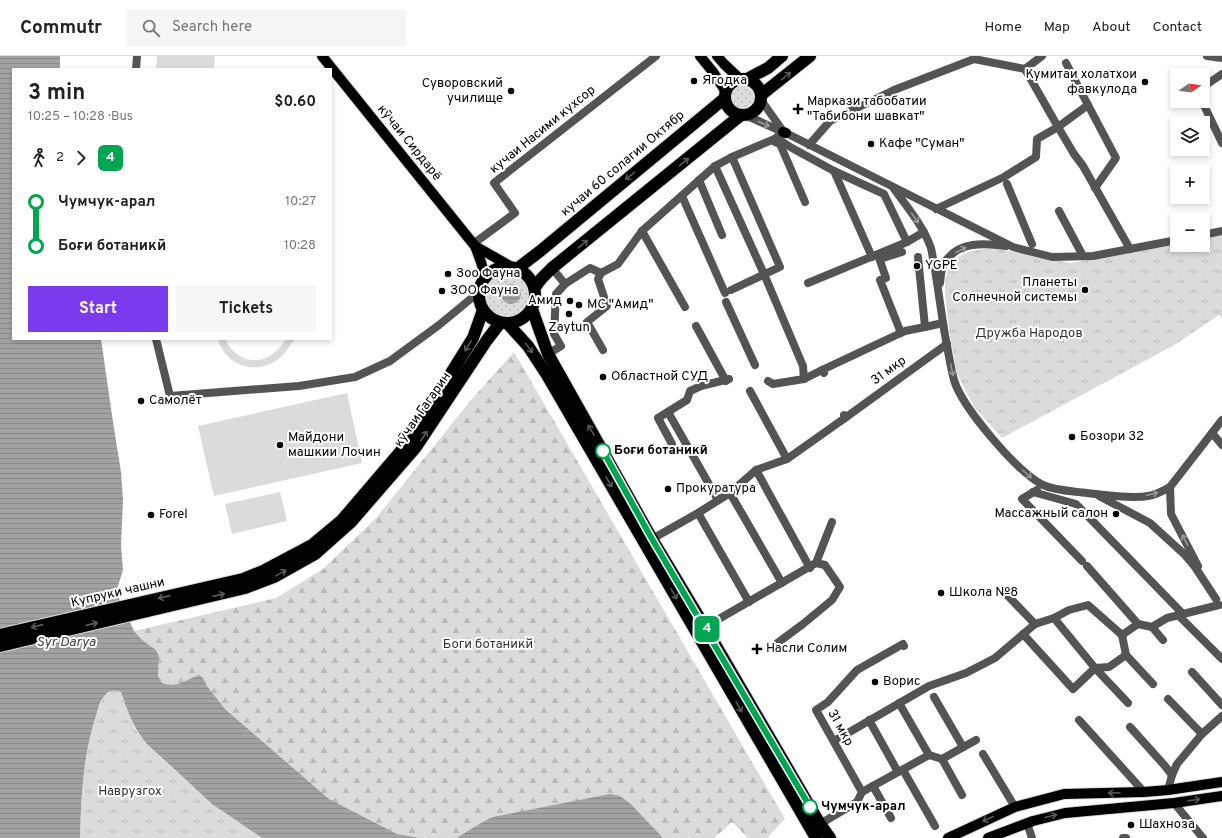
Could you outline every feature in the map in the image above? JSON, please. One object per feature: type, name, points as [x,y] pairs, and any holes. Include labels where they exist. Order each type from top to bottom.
[{"type":"highway","points":[[744,79],[756,85],[761,98],[759,106],[751,114],[743,115],[736,114],[728,107],[725,95],[731,83],[768,68],[782,56]]},
{"type":"highway","points":[[761,98],[810,56]]},
{"type":"highway","name":"кучаи 60 солагии Октябр","points":[[514,267],[539,252],[725,95]]},
{"type":"highway","points":[[535,287],[552,268],[743,115]]},
{"type":"highway","points":[[501,267],[514,267],[528,276],[535,287],[535,302],[528,315],[515,322],[504,323],[494,320],[483,310],[479,301],[479,292],[485,277],[492,271],[501,267]]},
{"type":"highway","points":[[532,309],[548,354],[652,539],[820,824],[830,838]]},
{"type":"highway","name":"кӯчаи Гагарин","points":[[244,584],[263,571],[312,545],[342,520],[408,444],[473,338],[483,310]]},
{"type":"highway","points":[[504,323],[528,346],[547,375],[816,838]]},
{"type":"highway","name":"кӯчаи Гагарин","points":[[244,584],[274,577],[315,554],[351,522],[416,447],[487,340],[504,323]]},
{"type":"highway","points":[[0,646],[244,584]]},
{"type":"highway","name":"Купруки чашни","points":[[0,635],[244,584]]},
{"type":"main road","points":[[700,56],[713,72],[725,95]]},
{"type":"main road","points":[[717,56],[724,64],[744,79]]},
{"type":"main road","name":"кӯчаи Сирдарё","points":[[327,58],[474,245]]},
{"type":"main road","points":[[474,245],[514,267]]},
{"type":"main road","points":[[474,245],[485,277]]},
{"type":"main road","points":[[948,838],[1015,807],[1064,794],[1144,792],[1222,782]]},
{"type":"main road","points":[[988,838],[1027,823],[1065,813],[1174,803],[1222,796]]},
{"type":"street","points":[[136,68],[137,56]]},
{"type":"street","name":"кучаи Насими кухсор","points":[[474,245],[515,212],[494,183],[656,56]]},
{"type":"street","points":[[1025,69],[1042,56]]},
{"type":"street","points":[[1207,56],[1222,58]]},
{"type":"street","points":[[809,145],[830,120],[894,90],[974,57],[1025,69],[1074,154],[1083,166],[1130,249]]},
{"type":"street","points":[[1066,63],[1116,158],[1095,188]]},
{"type":"street","points":[[1210,82],[1222,74]]},
{"type":"street","points":[[761,98],[780,136],[792,148],[834,171],[884,194],[907,242]]},
{"type":"street","points":[[936,209],[1004,176],[1036,157],[1037,139],[1058,127],[1088,105]]},
{"type":"street","points":[[1205,108],[1222,143]]},
{"type":"street","points":[[743,115],[780,136],[809,145],[1012,247]]},
{"type":"street","points":[[603,350],[587,322],[607,306],[598,279],[601,273],[618,264],[642,231],[715,166],[780,136]]},
{"type":"street","points":[[780,136],[780,144],[806,202]]},
{"type":"street","points":[[682,196],[728,292],[780,267],[732,157]]},
{"type":"street","points":[[715,166],[764,274],[803,366],[804,379]]},
{"type":"street","points":[[834,171],[886,278],[880,280],[901,333]]},
{"type":"street","points":[[699,180],[722,235]]},
{"type":"street","points":[[1007,184],[1032,244]]},
{"type":"street","points":[[892,187],[918,221],[931,248],[954,382],[972,413],[1009,457],[1033,479],[1044,486],[1095,494],[1138,497],[1153,494],[1170,488],[1222,420]]},
{"type":"street","points":[[1059,211],[1083,256]]},
{"type":"street","points":[[642,231],[685,307]]},
{"type":"street","points":[[1210,234],[1222,231]]},
{"type":"street","points":[[808,283],[877,257],[924,232]]},
{"type":"street","points":[[938,294],[941,272],[945,262],[962,248],[973,245],[986,244],[1012,247],[1052,257],[1093,256],[1170,241]]},
{"type":"street","points":[[877,257],[902,252]]},
{"type":"street","points":[[918,257],[925,327]]},
{"type":"street","points":[[552,268],[565,284]]},
{"type":"street","points":[[548,354],[561,346],[554,334],[556,294],[565,284],[590,268],[601,273]]},
{"type":"street","points":[[156,340],[170,396],[299,386],[356,377],[390,361],[439,325],[479,292]]},
{"type":"street","points":[[730,311],[726,302],[755,365]]},
{"type":"street","points":[[768,381],[773,384],[804,379],[823,372],[901,333],[943,324]]},
{"type":"street","points":[[672,444],[658,418],[687,400],[690,391],[701,386],[728,380],[696,326]]},
{"type":"street","name":"31 мкр","points":[[652,539],[730,493],[756,470],[787,459],[947,344]]},
{"type":"street","points":[[750,391],[787,459]]},
{"type":"street","points":[[668,412],[718,500]]},
{"type":"street","points":[[1212,433],[1222,445]]},
{"type":"street","points":[[756,470],[813,566]]},
{"type":"street","points":[[1044,486],[1022,498],[1138,624],[1152,627],[1163,640]]},
{"type":"street","points":[[1170,488],[1171,514],[1220,603]]},
{"type":"street","points":[[1033,492],[1076,504],[1222,659]]},
{"type":"street","points":[[730,493],[782,583]]},
{"type":"street","points":[[1095,494],[1150,524],[1184,554],[1220,603]]},
{"type":"street","points":[[698,513],[750,602]]},
{"type":"street","points":[[813,566],[832,522]]},
{"type":"street","points":[[705,627],[813,566],[825,565],[840,587],[832,600],[776,644]]},
{"type":"street","points":[[1008,596],[1035,624]]},
{"type":"street","points":[[1152,627],[1167,618],[1220,603]]},
{"type":"street","points":[[834,741],[929,686],[966,673],[995,658],[1035,624],[1054,618],[1069,610],[1088,605],[1122,635],[1126,655],[1153,684]]},
{"type":"street","points":[[1054,618],[1095,668],[1128,703]]},
{"type":"street","points":[[1122,635],[1138,624]]},
{"type":"street","points":[[1023,634],[1073,689],[1095,668],[1109,667],[1126,655]]},
{"type":"street","name":"31 мкр","points":[[862,792],[816,710],[828,702],[858,670],[903,645]]},
{"type":"street","points":[[1192,672],[1222,704]]},
{"type":"street","points":[[934,697],[963,747]]},
{"type":"street","points":[[1168,699],[1202,734]]},
{"type":"street","points":[[899,703],[929,755],[942,759],[962,795]]},
{"type":"street","points":[[1168,790],[1177,764],[1202,734],[1222,716]]},
{"type":"street","points":[[869,720],[935,826]]},
{"type":"street","points":[[1079,720],[1144,792]]},
{"type":"street","points":[[1130,728],[1172,775]]},
{"type":"street","points":[[942,759],[976,740]]},
{"type":"street","points":[[983,754],[1015,807]]},
{"type":"street","points":[[820,824],[857,802],[862,792],[929,755]]},
{"type":"street","points":[[873,786],[892,818]]},
{"type":"street","points":[[1174,803],[1203,838]]},
{"type":"street","points":[[1027,823],[1032,838]]},
{"type":"green space","points":[[157,56],[215,56],[214,68],[156,68]]},
{"type":"green space","points":[[743,86],[751,89],[754,97],[751,105],[743,108],[735,105],[732,97],[735,89]]},
{"type":"green space","name":"Дружба Народов","points":[[1222,234],[1222,318],[1219,315],[1176,344],[1002,438],[974,407],[957,374],[949,330],[945,294],[945,279],[950,265],[959,256],[971,251],[1000,249],[1070,263],[1170,244],[1170,252],[1210,252],[1210,237]]},
{"type":"green space","points":[[507,271],[516,273],[524,278],[529,286],[531,295],[529,304],[524,312],[516,317],[507,319],[498,317],[490,312],[485,304],[483,295],[485,286],[490,278],[498,273]]},
{"type":"green space","points":[[218,340],[226,340],[233,351],[239,355],[251,360],[258,360],[273,353],[285,340],[294,340],[286,352],[277,360],[266,366],[257,367],[248,367],[240,364],[226,355]]},
{"type":"green space","name":"Боги ботаникй","points":[[514,352],[785,819],[767,838],[748,838],[732,822],[714,838],[663,838],[632,805],[481,823],[456,838],[421,838],[397,834],[329,799],[225,709],[202,677],[190,679],[178,684],[162,683],[158,676],[159,656],[156,650],[142,640],[134,631],[276,598],[323,569],[377,517],[471,400]]},
{"type":"green space","name":"Майдони машкии Лочин","points":[[347,393],[362,463],[214,496],[198,426]]},
{"type":"green space","points":[[280,492],[287,521],[232,534],[225,504]]},
{"type":"green space","name":"Наврузгох","points":[[116,690],[121,692],[134,727],[140,736],[212,804],[262,838],[80,838],[82,791],[92,729],[104,697],[108,693]]},
{"type":"water","name":"Syr Darya","points":[[0,56],[60,56],[60,68],[12,68],[12,340],[101,340],[121,472],[123,500],[121,545],[123,570],[117,589],[117,594],[134,631],[142,640],[156,650],[159,656],[158,676],[162,683],[173,685],[178,684],[199,675],[225,709],[329,799],[397,834],[421,838],[262,838],[212,804],[147,744],[134,726],[121,692],[111,691],[102,700],[99,707],[88,746],[85,761],[81,807],[80,838],[0,838]]},
{"type":"water","points":[[511,284],[518,287],[521,294],[518,301],[511,304],[504,301],[501,294],[504,287]]},
{"type":"water","points":[[610,794],[620,796],[632,805],[663,838],[456,838],[493,817]]},
{"type":"bus line","name":"4","points":[[603,451],[652,539],[810,807]]},
{"type":"place","name":"Ягодка","points":[[694,81]]},
{"type":"place","name":"Кумитаи холатхои фавкулода","points":[[1145,82]]},
{"type":"place","name":"Суворовский училище","points":[[511,91]]},
{"type":"place","name":"Маркази табобатии \"Табибони шавкат\"","points":[[798,109]]},
{"type":"place","name":"Кафе \"Суман\"","points":[[871,144]]},
{"type":"place","name":"YGPE","points":[[917,266]]},
{"type":"place","name":"Зоо Фауна","points":[[448,274]]},
{"type":"place","name":"Планеты Солнечной системы","points":[[1085,290]]},
{"type":"place","name":"ЗОО Фауна","points":[[442,291]]},
{"type":"place","name":"Амид","points":[[570,301]]},
{"type":"place","name":"МС \"Амид\"","points":[[579,305]]},
{"type":"place","name":"Zaytun","points":[[569,314]]},
{"type":"place","name":"Областной СУД","points":[[603,377]]},
{"type":"place","name":"Самолёт","points":[[141,401]]},
{"type":"place","name":"Бозори 32","points":[[1072,437]]},
{"type":"place","name":"Майдони машкии Лочин","points":[[280,445]]},
{"type":"place","name":"Боғи ботаникӣ","points":[[603,451]]},
{"type":"place","name":"Прокуратура","points":[[668,489]]},
{"type":"place","name":"Массажный салон","points":[[1116,514]]},
{"type":"place","name":"Forel","points":[[151,515]]},
{"type":"place","name":"Школа №8","points":[[941,593]]},
{"type":"place","name":"Насли Солим","points":[[757,649]]},
{"type":"place","name":"Ворис","points":[[875,682]]},
{"type":"place","name":"Чумчук-арал","points":[[810,807]]},
{"type":"place","name":"Шахноза","points":[[1131,825]]}]
